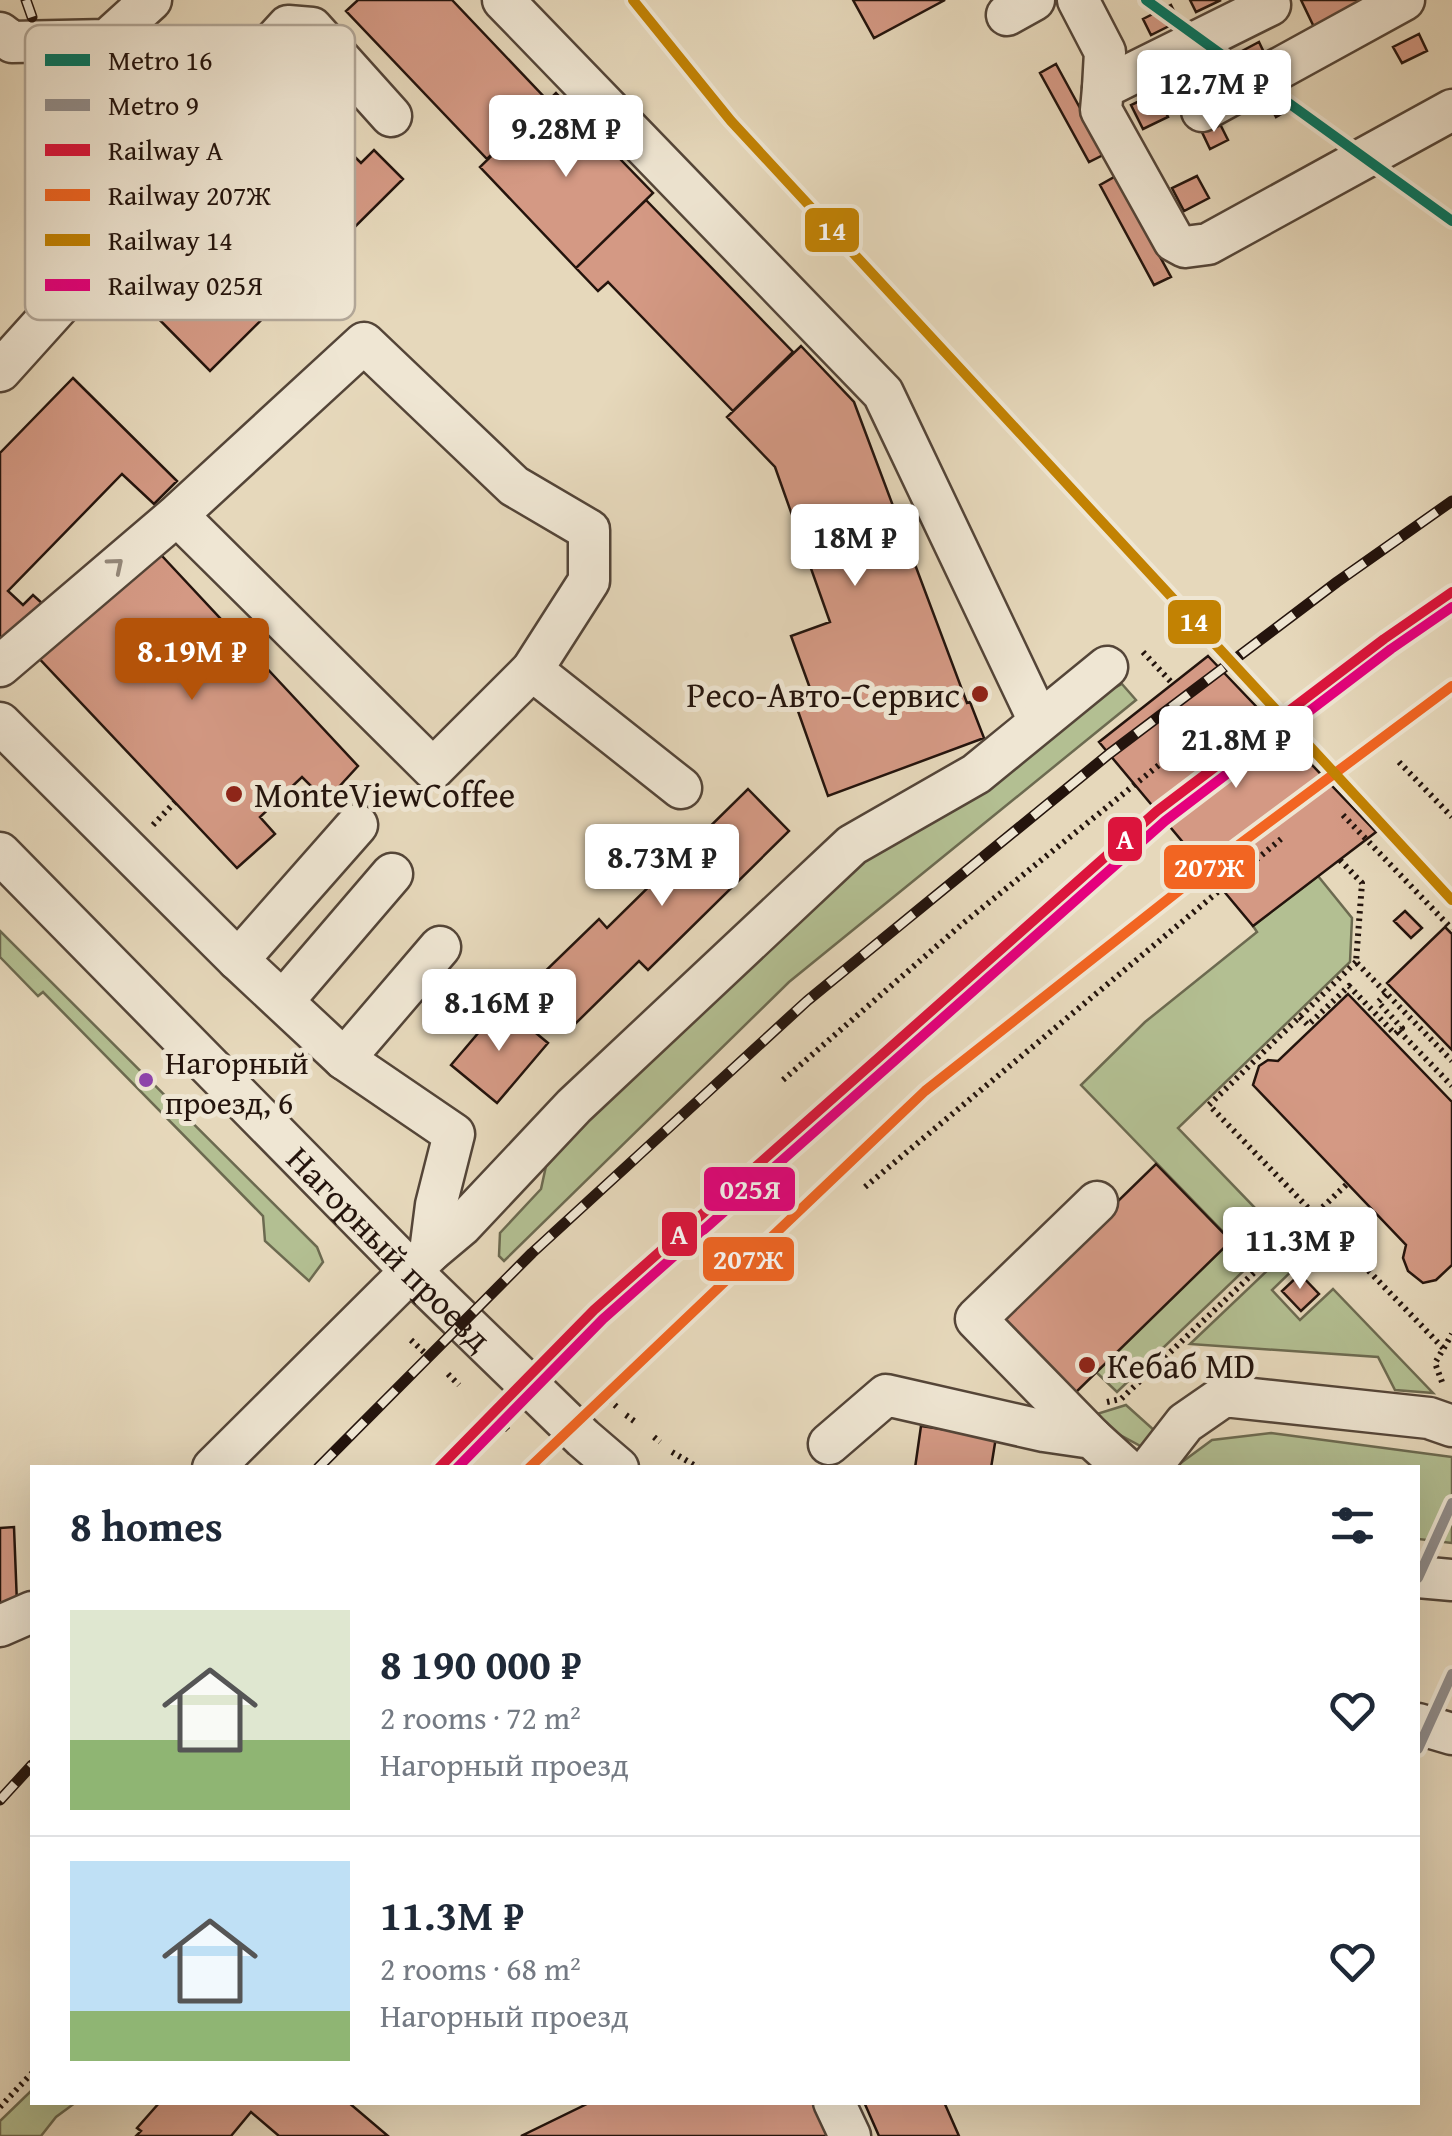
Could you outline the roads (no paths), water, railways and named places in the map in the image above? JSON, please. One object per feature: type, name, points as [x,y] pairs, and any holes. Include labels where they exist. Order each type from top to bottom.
[{"type":"street","points":[[124,25],[152,0]]},
{"type":"street","points":[[503,0],[883,392],[1039,721]]},
{"type":"street","points":[[1078,0],[1105,52],[1100,110],[1166,231],[1186,247],[1208,244],[1452,110]]},
{"type":"street","points":[[1202,110],[1404,0]]},
{"type":"street","points":[[1102,88],[1270,5]]},
{"type":"street","points":[[0,32],[12,42],[25,42]]},
{"type":"street","points":[[355,76],[391,116]]},
{"type":"street","points":[[0,371],[46,320]]},
{"type":"street","points":[[0,666],[177,515],[364,343],[514,486],[588,530],[589,581],[532,670],[433,770],[177,515]]},
{"type":"street","points":[[216,1465],[420,1261],[461,1226],[574,1106],[852,845],[976,774],[1121,656]]},
{"type":"street","points":[[532,670],[681,788]]},
{"type":"street","points":[[0,723],[344,1060],[454,1134],[420,1261]]},
{"type":"street","points":[[238,960],[357,825]]},
{"type":"street","name":"Нагорный проезд","points":[[0,853],[420,1261],[583,1438],[614,1465]]},
{"type":"street","points":[[282,1002],[392,874]]},
{"type":"street","points":[[344,1060],[440,946]]},
{"type":"street","points":[[1097,1202],[976,1319],[1122,1465]]},
{"type":"street","points":[[830,1444],[886,1395],[1044,1431],[1080,1426]]},
{"type":"street","points":[[1152,1465],[1185,1423],[1224,1396],[1429,1418],[1452,1426]]},
{"type":"street","points":[[1420,1577],[1452,1580]]},
{"type":"street","points":[[0,1626],[30,1613]]},
{"type":"street","points":[[1420,1725],[1452,1734]]},
{"type":"street","points":[[835,2105],[850,2136]]},
{"type":"railway","points":[[26,0],[32,17]]},
{"type":"railway","points":[[321,1465],[532,1253],[807,1001],[1109,754],[1337,582],[1452,501]]},
{"type":"railway","points":[[0,1800],[30,1767]]},
{"type":"metro line","name":"16","points":[[1146,0],[1452,221]]},
{"type":"metro line","name":"9","points":[[1420,1574],[1452,1503]]},
{"type":"metro line","name":"9","points":[[1420,1745],[1452,1674]]},
{"type":"rail line","name":"14","points":[[633,0],[731,121],[1452,900]]},
{"type":"rail line","name":"A","points":[[442,1465],[594,1310],[1157,811],[1452,592]]},
{"type":"rail line","name":"025Я","points":[[460,1465],[603,1319],[1165,821],[1452,607]]},
{"type":"rail line","name":"207Ж","points":[[532,1465],[925,1091],[1205,870],[1452,686]]},
{"type":"place","name":"Ресо-Авто-Сервис","points":[[980,694]]},
{"type":"place","name":"MonteViewCoffee","points":[[234,794]]},
{"type":"place","name":"Нагорный проезд, 6","points":[[146,1080]]},
{"type":"place","name":"Кебаб MD","points":[[1087,1365]]}]
